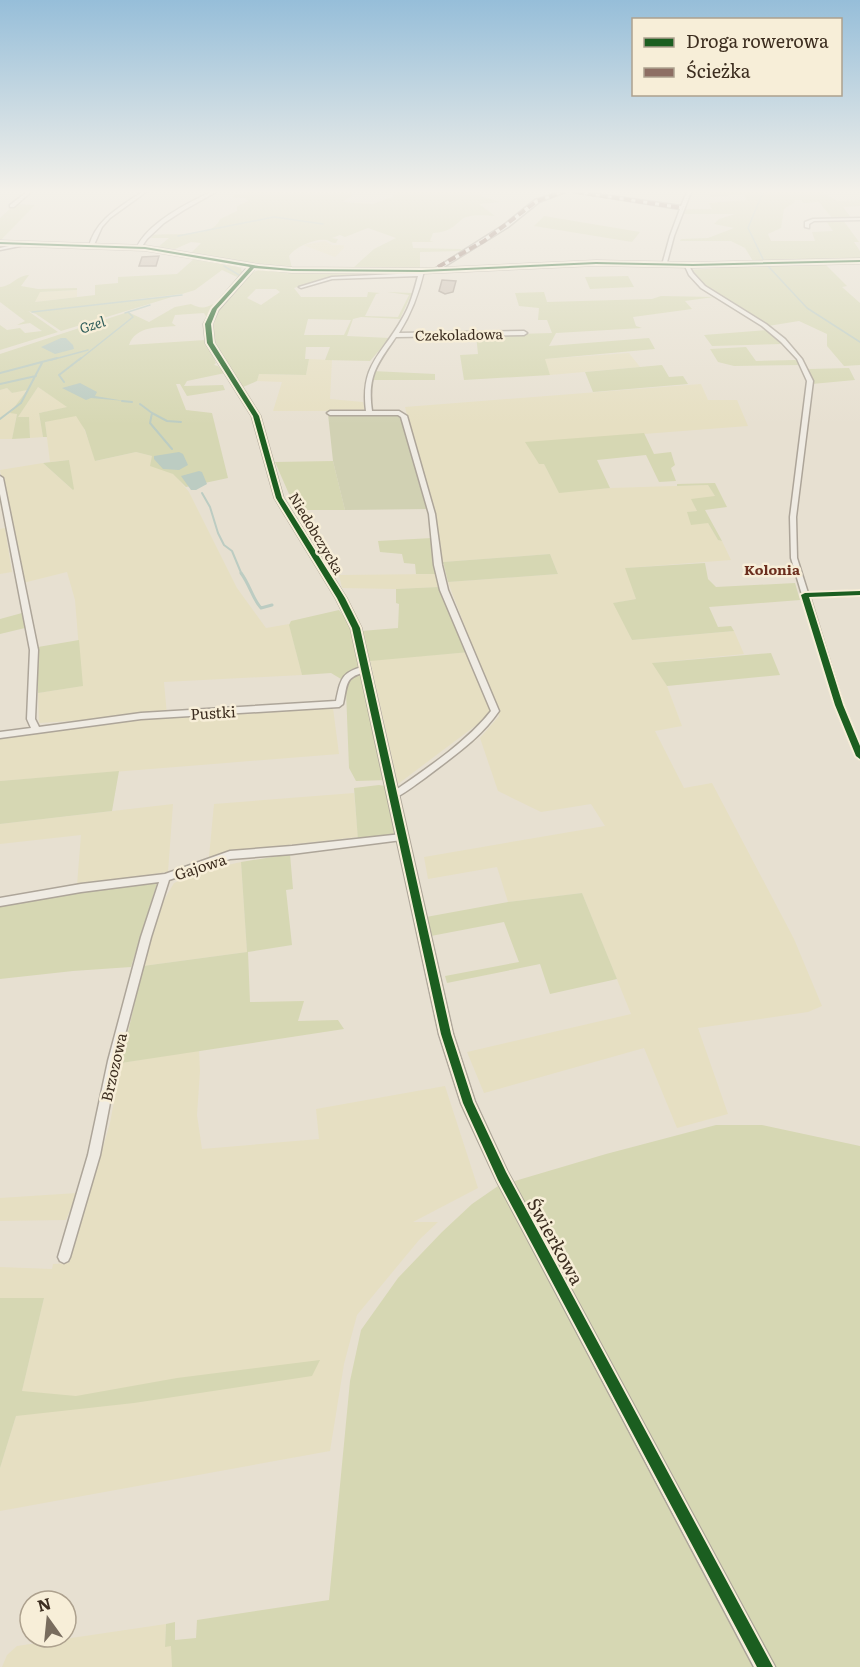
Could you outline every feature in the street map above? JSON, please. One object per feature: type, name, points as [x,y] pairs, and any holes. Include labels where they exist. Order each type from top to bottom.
[{"type":"street","name":"Niedobczycka","points":[[250,270],[215,309],[208,324],[210,343],[256,416],[279,498],[341,598],[356,628],[393,799]]},
{"type":"street","points":[[343,270],[422,272]]},
{"type":"street","points":[[301,287],[332,278],[440,270]]},
{"type":"street","points":[[689,270],[701,287],[765,326],[797,355],[806,368],[810,381],[793,527],[794,558],[839,705],[860,756]]},
{"type":"street","points":[[369,412],[367,402],[370,371],[408,312],[422,272]]},
{"type":"street","name":"Czekoladowa","points":[[394,334],[524,333]]},
{"type":"street","points":[[330,413],[399,413],[407,420],[420,476],[432,514],[438,566],[444,590],[495,711],[479,728],[393,799]]},
{"type":"street","points":[[0,478],[34,650],[31,719],[36,729]]},
{"type":"street","points":[[805,595],[860,593]]},
{"type":"street","name":"Pustki","points":[[0,735],[141,716],[339,704],[342,682],[351,672],[366,669]]},
{"type":"street","name":"Świerkowa","points":[[393,799],[446,1034],[468,1103],[502,1176],[765,1667]]},
{"type":"street","name":"Gajowa","points":[[0,902],[81,888],[165,878],[230,855],[402,837]]},
{"type":"street","name":"Brzozowa","points":[[64,1257],[94,1155],[113,1061],[146,937],[165,878]]},
{"type":"shaded area","points":[[77,290],[77,297],[35,302],[39,292]]},
{"type":"shaded area","points":[[66,338],[74,349],[55,354],[41,347]]},
{"type":"shaded area","points":[[629,353],[640,367],[550,375],[544,359]]},
{"type":"shaded area","points":[[309,359],[332,360],[330,399],[363,402],[365,411],[273,411],[282,382],[257,381],[259,374],[306,375]]},
{"type":"shaded area","points":[[80,383],[97,392],[95,396],[125,401],[91,398],[86,400],[62,388]]},
{"type":"shaded area","points":[[701,384],[708,400],[737,400],[748,426],[526,443],[544,464],[559,492],[708,485],[716,497],[692,500],[697,511],[688,512],[708,523],[718,540],[722,541],[731,560],[626,568],[636,599],[614,603],[632,640],[734,631],[744,654],[653,663],[667,686],[682,726],[655,731],[684,788],[712,783],[794,939],[822,1006],[808,1012],[698,1028],[728,1114],[677,1128],[644,1048],[484,1093],[467,1052],[631,1014],[582,893],[508,902],[497,867],[428,879],[424,857],[605,826],[591,804],[541,812],[498,791],[480,738],[499,716],[448,582],[558,574],[550,554],[443,562],[405,407]]},
{"type":"shaded area","points":[[38,387],[68,407],[39,413],[43,437],[30,438],[29,418],[17,418]]},
{"type":"shaded area","points":[[7,388],[12,393],[27,389],[11,413],[17,413],[12,439],[0,439],[0,390]]},
{"type":"shaded area","points":[[72,415],[79,417],[96,461],[136,452],[152,456],[173,473],[189,492],[237,588],[266,628],[289,624],[302,675],[164,682],[167,715],[39,723],[38,693],[82,686],[75,600],[67,572],[23,583],[0,470],[43,463],[73,490],[69,460],[50,462],[45,422]]},
{"type":"shaded area","points":[[179,452],[183,454],[188,465],[179,470],[163,469],[154,459],[154,456]]},
{"type":"shaded area","points":[[202,472],[207,484],[191,490],[181,476]]},
{"type":"shaded area","points":[[5,528],[12,572],[0,574],[0,529]]},
{"type":"shaded area","points":[[436,574],[439,587],[396,589],[342,588],[339,575]]},
{"type":"shaded area","points":[[470,652],[495,711],[398,784],[370,660]]},
{"type":"shaded area","points":[[333,708],[339,754],[0,781],[0,738],[126,721]]},
{"type":"shaded area","points":[[354,793],[358,837],[229,852],[209,857],[214,804]]},
{"type":"shaded area","points":[[173,804],[168,872],[77,885],[81,835],[0,844],[0,824]]},
{"type":"shaded area","points":[[241,862],[247,952],[143,966],[164,900],[174,883],[201,871]]},
{"type":"shaded area","points":[[199,1050],[197,1115],[202,1149],[319,1139],[316,1109],[445,1086],[478,1188],[413,1222],[438,1222],[419,1240],[357,1315],[344,1364],[330,1451],[0,1511],[0,1468],[16,1416],[44,1298],[0,1298],[0,1267],[52,1269],[53,1264],[69,1263],[110,1123],[121,1063]]},
{"type":"shaded area","points":[[77,1193],[66,1220],[0,1221],[0,1198]]},
{"type":"shaded area","points":[[166,1624],[165,1646],[173,1646],[174,1667],[2,1667],[7,1655],[17,1646],[18,1649],[78,1649],[78,1637]]},
{"type":"green space","points":[[182,270],[241,270],[242,272],[237,277],[222,270],[195,290],[182,294],[121,301],[175,296],[61,331],[28,311],[58,332],[0,350],[0,325],[7,330],[20,328],[25,333],[42,331],[30,323],[17,325],[25,321],[0,302],[0,287],[20,277],[29,275],[21,286],[38,289],[77,288],[77,290],[40,292],[35,302],[95,295],[95,285],[118,283],[118,277],[177,274]]},
{"type":"green space","points":[[258,270],[361,272],[361,276],[324,279],[294,288],[301,297],[367,297],[368,292],[380,293],[376,294],[365,316],[398,317],[409,295],[387,292],[412,293],[400,319],[361,317],[353,319],[347,336],[390,338],[370,361],[325,360],[330,347],[306,347],[305,359],[309,359],[306,375],[259,374],[257,381],[243,387],[218,352],[213,329],[222,304],[247,277]],"holes":[[[256,289],[276,289],[280,292],[261,305],[247,298]],[[308,319],[351,320],[344,335],[304,335]]]},
{"type":"green space","points":[[691,270],[831,270],[847,286],[842,287],[860,303],[860,365],[844,366],[827,346],[827,334],[799,321],[768,326],[707,288]]},
{"type":"green space","points":[[628,276],[634,287],[590,289],[585,277]]},
{"type":"green space","points":[[544,292],[547,302],[652,299],[661,296],[714,297],[685,301],[692,309],[633,317],[636,326],[642,328],[556,333],[549,346],[649,338],[655,349],[545,359],[550,375],[464,380],[460,355],[478,354],[476,335],[552,333],[547,320],[538,320],[539,308],[519,306],[515,293]]},
{"type":"green space","points":[[191,304],[207,307],[213,304],[207,318],[204,313],[175,315],[172,323],[176,326],[142,331],[132,339],[129,345],[205,340],[216,363],[214,365],[225,373],[187,381],[184,386],[223,385],[225,390],[187,396],[180,384],[176,384],[186,410],[212,413],[228,478],[186,487],[173,474],[150,466],[152,456],[136,452],[95,461],[85,430],[76,416],[45,422],[47,437],[43,437],[39,413],[67,407],[38,387],[18,417],[29,417],[30,438],[12,439],[17,414],[10,413],[27,390],[12,393],[7,388],[0,390],[0,354],[128,312],[149,322],[175,307]]},
{"type":"green space","points":[[767,330],[782,344],[712,346],[704,335]]},
{"type":"green space","points":[[746,347],[756,361],[796,360],[800,365],[734,366],[718,362],[710,349]]},
{"type":"green space","points":[[662,365],[669,377],[683,376],[688,384],[593,392],[585,372]]},
{"type":"green space","points":[[849,368],[855,380],[812,384],[809,369]]},
{"type":"green space","points":[[372,371],[435,374],[435,380],[371,380]]},
{"type":"green space","points":[[328,414],[399,415],[404,418],[419,484],[429,509],[345,510],[333,461]]},
{"type":"green space","points":[[644,433],[654,454],[671,452],[675,465],[671,468],[676,481],[659,482],[646,455],[597,460],[610,488],[559,493],[544,464],[539,464],[525,442]]},
{"type":"green space","points":[[69,460],[74,489],[73,490],[43,463]]},
{"type":"green space","points":[[333,461],[345,510],[296,510],[275,462]]},
{"type":"green space","points":[[715,483],[727,507],[705,510],[722,541],[718,540],[708,523],[691,525],[687,512],[697,511],[691,499],[715,496],[708,485],[677,486],[677,484]]},
{"type":"green space","points":[[432,538],[436,574],[416,574],[415,564],[404,563],[402,554],[380,552],[378,541]]},
{"type":"green space","points":[[550,554],[558,574],[448,582],[443,562]]},
{"type":"green space","points":[[705,563],[708,579],[716,587],[795,583],[800,600],[709,607],[718,627],[731,626],[734,631],[632,640],[613,603],[636,599],[625,568]]},
{"type":"green space","points":[[439,587],[470,652],[370,661],[361,631],[398,628],[399,604],[396,603],[396,589]]},
{"type":"green space","points":[[339,610],[354,637],[363,667],[352,669],[341,679],[331,673],[302,675],[289,625],[291,621]]},
{"type":"green space","points":[[22,613],[25,628],[0,634],[0,619]]},
{"type":"green space","points":[[79,640],[83,686],[38,693],[38,647]]},
{"type":"green space","points":[[771,653],[780,675],[667,686],[652,663]]},
{"type":"green space","points":[[363,673],[387,780],[356,781],[349,768],[346,691],[351,679]]},
{"type":"green space","points":[[119,771],[112,811],[0,824],[0,781]]},
{"type":"green space","points":[[385,786],[387,790],[394,834],[388,837],[358,840],[354,788]]},
{"type":"green space","points":[[290,854],[293,889],[286,890],[292,945],[248,952],[250,1002],[304,1001],[298,1021],[338,1020],[344,1029],[121,1063],[143,966],[247,952],[241,862]]},
{"type":"green space","points":[[157,883],[131,967],[0,979],[0,906],[58,894]]},
{"type":"green space","points":[[582,893],[617,979],[550,994],[540,964],[447,983],[445,976],[519,962],[504,922],[431,936],[426,917],[508,902]]},
{"type":"green space","points":[[716,1125],[762,1125],[860,1146],[860,1667],[172,1667],[171,1646],[165,1647],[166,1624],[175,1622],[175,1640],[196,1638],[197,1620],[329,1600],[350,1381],[361,1330],[398,1278],[442,1232],[472,1204],[498,1186]]},
{"type":"green space","points":[[0,1298],[44,1298],[22,1391],[76,1396],[177,1378],[320,1360],[312,1376],[134,1403],[16,1416],[0,1468]]},
{"type":"building","points":[[442,280],[456,281],[453,292],[445,294],[439,291]]},
{"type":"waterway","points":[[230,270],[239,275]]},
{"type":"waterway","points":[[772,270],[807,308],[860,342]]},
{"type":"waterway","points":[[32,312],[182,295]]},
{"type":"waterway","name":"Gzel","points":[[128,312],[150,305]]},
{"type":"waterway","points":[[79,360],[133,317],[128,312]]},
{"type":"waterway","points":[[51,360],[88,350]]},
{"type":"waterway","points":[[0,373],[57,358]]},
{"type":"waterway","points":[[64,382],[59,375],[81,358]]},
{"type":"waterway","points":[[35,376],[42,363]]},
{"type":"waterway","points":[[0,384],[35,376]]},
{"type":"waterway","points":[[0,419],[21,403],[35,376]]},
{"type":"waterway","points":[[122,401],[132,402]]},
{"type":"waterway","points":[[140,404],[152,413]]},
{"type":"waterway","points":[[152,413],[167,421],[181,422]]},
{"type":"waterway","points":[[152,413],[150,423],[172,449]]},
{"type":"waterway","points":[[202,493],[210,507],[218,533],[224,545],[232,551],[241,574]]},
{"type":"waterway","points":[[241,574],[261,608],[272,605]]},
{"type":"cycle path","points":[[250,270],[215,309],[208,324],[210,343],[256,416],[279,498],[341,598],[356,628],[446,1034],[468,1103],[502,1176],[765,1667]]},
{"type":"cycle path","points":[[290,270],[448,270]]},
{"type":"cycle path","points":[[860,593],[805,595],[839,705],[860,756]]},
{"type":"district","name":"Kolonia","points":[[772,569]]}]
